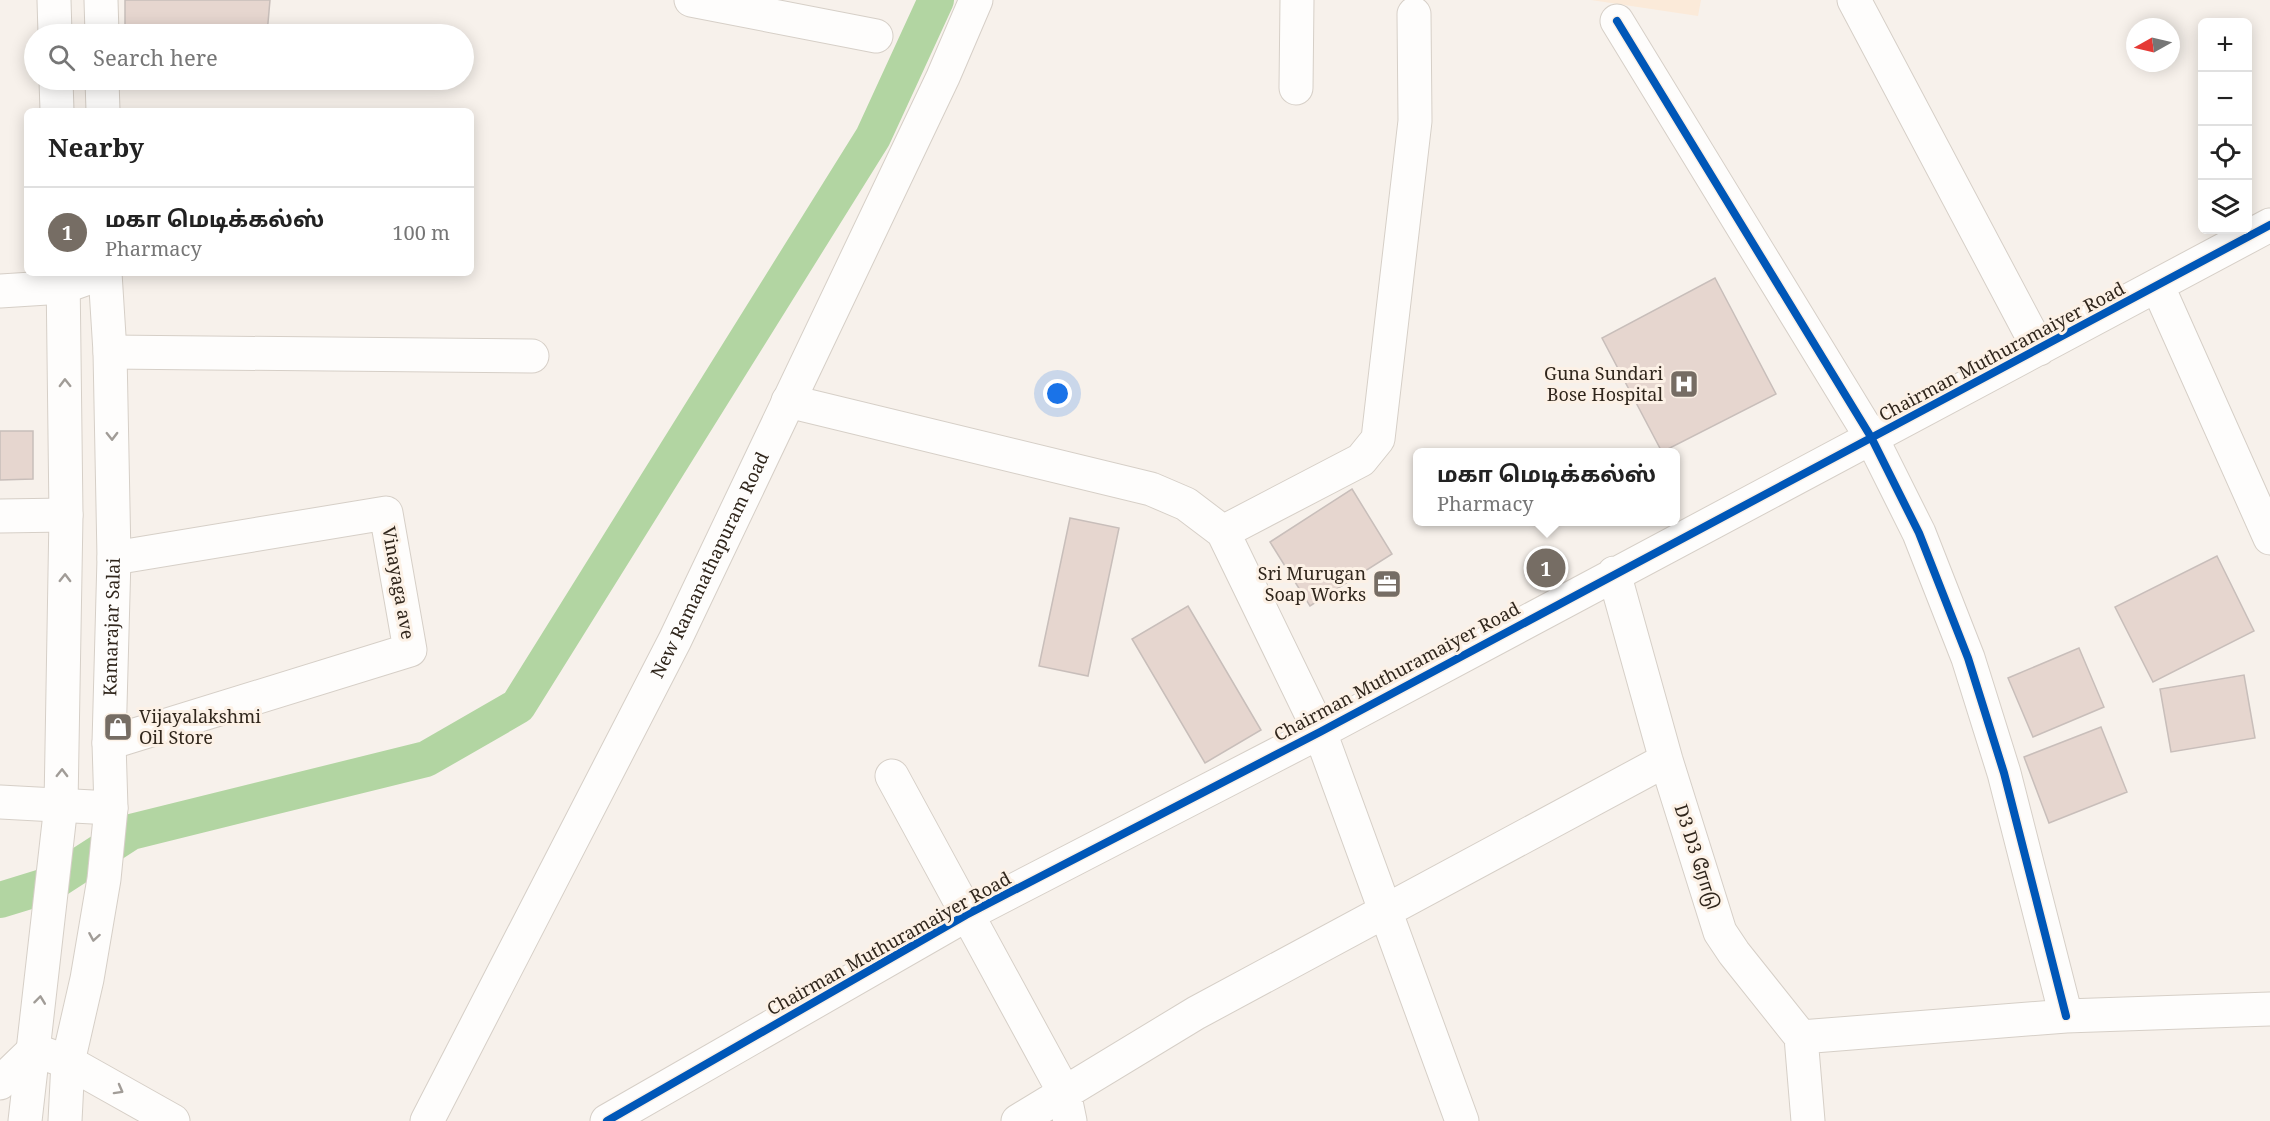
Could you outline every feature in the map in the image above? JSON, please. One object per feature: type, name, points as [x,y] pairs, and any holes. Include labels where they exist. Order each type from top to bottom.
[{"type":"main road","points":[[54,0],[55,24]]},
{"type":"main road","points":[[101,0],[102,24]]},
{"type":"main road","points":[[691,0],[876,36]]},
{"type":"main road","name":"New Ramanathapuram Road","points":[[427,1121],[675,640],[943,77],[976,0]]},
{"type":"main road","points":[[1296,88],[1297,0]]},
{"type":"main road","points":[[1854,0],[2039,349]]},
{"type":"main road","points":[[1222,532],[1361,460],[1378,439],[1415,121],[1413,14]]},
{"type":"main road","points":[[1617,21],[1871,437],[1919,533],[1968,658],[2004,773],[2066,1016]]},
{"type":"main road","points":[[56,90],[57,108]]},
{"type":"main road","points":[[102,90],[103,108]]},
{"type":"main road","name":"Chairman Muthuramaiyer Road","points":[[607,1121],[966,915],[1320,732],[1614,573],[2270,225]]},
{"type":"main road","points":[[0,291],[86,276]]},
{"type":"main road","name":"Kamarajar Salai","points":[[65,1121],[68,1062],[87,979],[104,879],[110,821],[109,743],[114,558],[110,352],[103,276]]},
{"type":"main road","points":[[25,1121],[52,903],[61,805],[66,515],[63,280]]},
{"type":"main road","points":[[2158,286],[2270,538]]},
{"type":"main road","points":[[110,352],[532,356]]},
{"type":"main road","points":[[788,401],[1151,489],[1186,504],[1222,532],[1320,732],[1462,1121]]},
{"type":"main road","name":"Vinayaga ave","points":[[109,743],[410,650],[386,513],[114,558]]},
{"type":"main road","points":[[0,516],[66,515]]},
{"type":"main road","name":"D3 D3 ரோடு","points":[[1614,573],[1666,760],[1720,932],[1801,1037]]},
{"type":"main road","points":[[1018,1121],[1067,1106],[1196,1013],[1666,760]]},
{"type":"main road","points":[[892,776],[1067,1106]]},
{"type":"main road","points":[[0,802],[61,805],[110,821]]},
{"type":"main road","points":[[1808,1121],[1801,1037],[2066,1016],[2270,1008]]},
{"type":"main road","points":[[34,1050],[68,1062],[173,1121]]},
{"type":"main road","points":[[0,1083],[34,1050]]},
{"type":"shaded area","points":[[1591,0],[1701,0],[1698,16]]},
{"type":"building","points":[[125,0],[270,0],[268,24],[125,24]]},
{"type":"building","points":[[1715,278],[1776,394],[1670,448],[1660,448],[1602,338]]},
{"type":"building","points":[[0,431],[33,431],[33,479],[0,480]]},
{"type":"building","points":[[1352,489],[1392,554],[1310,606],[1270,542]]},
{"type":"building","points":[[1070,518],[1119,528],[1088,676],[1039,666]]},
{"type":"building","points":[[2217,556],[2254,631],[2153,682],[2115,607]]},
{"type":"building","points":[[1188,606],[1261,730],[1205,763],[1132,639]]},
{"type":"building","points":[[2079,648],[2104,707],[2033,737],[2008,678]]},
{"type":"building","points":[[2244,675],[2255,738],[2171,752],[2160,689]]},
{"type":"building","points":[[2101,727],[2127,792],[2049,823],[2024,757]]},
{"type":"waterway","points":[[0,900],[49,885],[131,832],[426,759],[518,706],[873,137],[936,0]]},
{"type":"cycle path","points":[[1617,21],[1871,437],[1919,533],[1968,658],[2004,773],[2066,1016]]},
{"type":"cycle path","points":[[607,1121],[966,915],[1320,732],[2270,225]]},
{"type":"place","name":"Guna Sundari Bose Hospital","points":[[1684,384]]},
{"type":"place","name":"மகா மெடிக்கல்ஸ்","points":[[1546,568]]},
{"type":"place","name":"Sri Murugan Soap Works","points":[[1387,584]]},
{"type":"place","name":"Vijayalakshmi Oil Store","points":[[118,727]]}]
